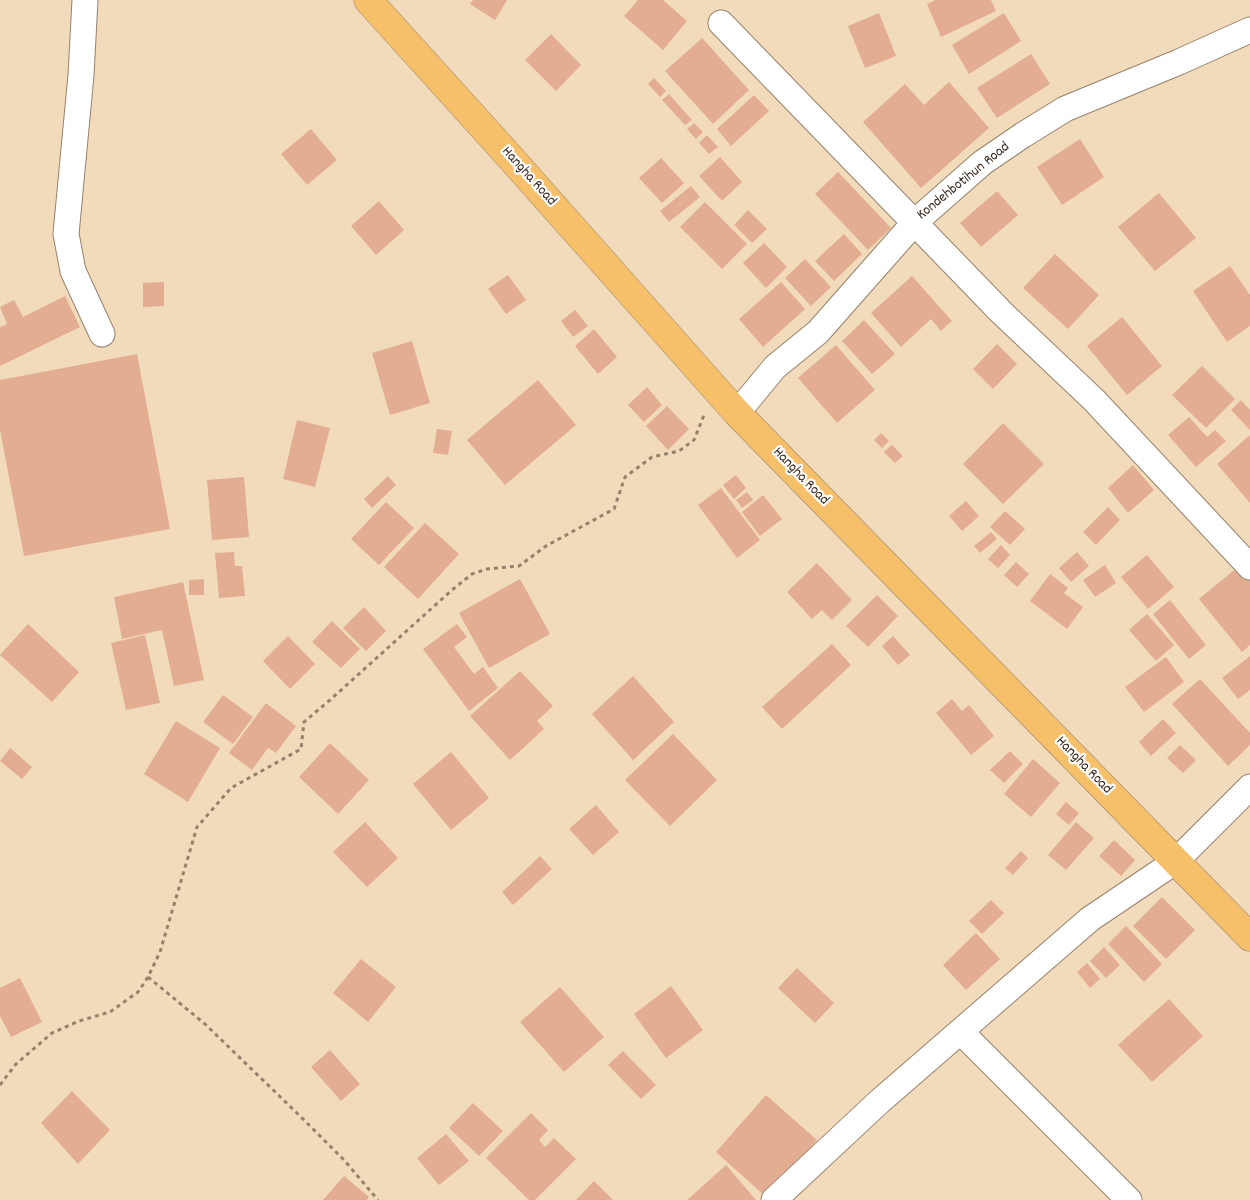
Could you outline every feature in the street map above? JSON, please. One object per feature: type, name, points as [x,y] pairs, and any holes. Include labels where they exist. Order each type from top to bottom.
[{"type":"highway","name":"Hangha Road","points":[[368,0],[737,413],[1250,937]]},
{"type":"street","points":[[85,0],[78,112],[66,234],[73,271],[102,334]]},
{"type":"street","points":[[721,23],[1002,313],[1094,400],[1250,567]]},
{"type":"street","name":"Kondehbotihun Road","points":[[737,413],[775,368],[818,332],[915,222],[982,163],[1064,109],[1179,62],[1250,30]]},
{"type":"street","points":[[774,1200],[880,1101],[1090,919],[1176,861],[1250,786]]},
{"type":"street","points":[[960,1032],[1129,1200]]},
{"type":"path","points":[[0,1085],[16,1064],[52,1033],[79,1021],[110,1012],[138,992],[148,978],[160,952],[197,827],[232,788],[301,749],[304,722],[472,574],[487,569],[519,566],[546,546],[614,510],[625,477],[652,457],[678,451],[694,440],[715,389]]},
{"type":"path","points":[[148,978],[205,1024],[344,1160],[378,1200]]},
{"type":"building","points":[[473,0],[507,0],[495,20],[470,4]]},
{"type":"building","points":[[638,0],[663,0],[687,21],[663,50],[624,16]]},
{"type":"building","points":[[935,0],[991,0],[996,11],[941,37],[927,4]]},
{"type":"building","points":[[879,13],[896,56],[865,68],[848,26]]},
{"type":"building","points":[[1004,13],[1021,41],[969,74],[952,45]]},
{"type":"building","points":[[551,34],[581,65],[556,91],[525,60]]},
{"type":"building","points":[[702,38],[749,90],[713,124],[665,71]]},
{"type":"building","points":[[1031,54],[1050,84],[997,118],[977,88]]},
{"type":"building","points":[[654,78],[666,91],[660,97],[648,84]]},
{"type":"building","points":[[949,82],[989,128],[921,188],[863,122],[905,84],[924,105]]},
{"type":"building","points":[[669,94],[692,120],[685,125],[662,100]]},
{"type":"building","points":[[754,95],[769,111],[731,146],[717,129]]},
{"type":"building","points":[[694,123],[703,132],[696,139],[687,129]]},
{"type":"building","points":[[311,129],[337,160],[307,185],[281,154]]},
{"type":"building","points":[[707,135],[718,147],[709,154],[699,143]]},
{"type":"building","points":[[1080,139],[1104,177],[1062,205],[1037,167]]},
{"type":"building","points":[[720,157],[742,182],[722,201],[699,176]]},
{"type":"building","points":[[661,158],[684,183],[662,203],[639,178]]},
{"type":"building","points":[[838,172],[891,228],[868,250],[815,194]]},
{"type":"building","points":[[691,186],[700,197],[669,222],[660,211]]},
{"type":"building","points":[[997,191],[1018,215],[981,247],[960,223]]},
{"type":"building","points":[[1159,193],[1196,238],[1155,271],[1118,227]]},
{"type":"building","points":[[379,201],[404,230],[376,255],[351,226]]},
{"type":"building","points":[[705,202],[747,244],[722,269],[680,227]]},
{"type":"building","points":[[748,210],[767,229],[752,243],[734,225]]},
{"type":"building","points":[[844,234],[862,254],[834,281],[815,261]]},
{"type":"building","points":[[764,243],[787,267],[766,288],[743,263]]},
{"type":"building","points":[[1055,254],[1099,295],[1068,329],[1023,288]]},
{"type":"building","points":[[805,259],[831,287],[811,306],[785,278]]},
{"type":"building","points":[[1230,266],[1250,295],[1250,326],[1227,342],[1193,291]]},
{"type":"building","points":[[508,275],[526,300],[506,314],[488,289]]},
{"type":"building","points":[[912,276],[952,321],[941,331],[931,319],[901,347],[871,313]]},
{"type":"building","points":[[164,282],[164,306],[143,307],[143,283]]},
{"type":"building","points":[[781,282],[805,309],[763,347],[739,319]]},
{"type":"building","points":[[65,296],[80,327],[0,366],[0,327],[7,324],[0,307],[14,300],[23,317]]},
{"type":"building","points":[[575,310],[588,326],[573,337],[561,321]]},
{"type":"building","points":[[1122,317],[1162,366],[1127,395],[1087,346]]},
{"type":"building","points":[[864,320],[895,354],[872,374],[842,341]]},
{"type":"building","points":[[594,329],[617,357],[598,374],[575,346]]},
{"type":"building","points":[[412,341],[430,403],[390,415],[372,353]]},
{"type":"building","points":[[997,344],[1017,364],[993,389],[973,369]]},
{"type":"building","points":[[836,345],[875,390],[837,423],[798,378]]},
{"type":"building","points":[[137,354],[170,529],[24,556],[0,430],[0,380]]},
{"type":"building","points":[[1202,366],[1235,399],[1206,428],[1172,395]]},
{"type":"building","points":[[538,380],[576,425],[505,485],[467,440]]},
{"type":"building","points":[[647,387],[662,405],[644,422],[628,405]]},
{"type":"building","points":[[1241,400],[1250,410],[1250,430],[1231,410]]},
{"type":"building","points":[[667,406],[689,429],[668,450],[646,426]]},
{"type":"building","points":[[1189,417],[1207,437],[1215,430],[1226,441],[1196,467],[1168,435]]},
{"type":"building","points":[[297,420],[330,428],[315,487],[283,479]]},
{"type":"building","points":[[1003,423],[1044,464],[1003,504],[963,464]]},
{"type":"building","points":[[437,429],[452,431],[448,455],[433,453]]},
{"type":"building","points":[[881,433],[889,441],[882,448],[874,440]]},
{"type":"building","points":[[1250,435],[1250,503],[1217,464]]},
{"type":"building","points":[[892,445],[903,456],[895,463],[884,452]]},
{"type":"building","points":[[1133,465],[1154,490],[1128,513],[1108,488]]},
{"type":"building","points":[[736,475],[746,488],[734,499],[723,485]]},
{"type":"building","points":[[388,476],[396,485],[372,508],[364,499]]},
{"type":"building","points":[[244,477],[249,537],[212,540],[207,480]]},
{"type":"building","points":[[721,488],[760,540],[737,558],[698,505]]},
{"type":"building","points":[[747,492],[753,500],[742,508],[736,500]]},
{"type":"building","points":[[763,495],[782,519],[760,536],[742,512]]},
{"type":"building","points":[[966,501],[979,516],[962,531],[949,516]]},
{"type":"building","points":[[386,502],[414,528],[379,565],[351,539]]},
{"type":"building","points":[[1108,507],[1120,520],[1096,545],[1083,532]]},
{"type":"building","points":[[1005,511],[1025,529],[1010,545],[990,527]]},
{"type":"building","points":[[425,523],[459,554],[418,599],[384,567]]},
{"type":"building","points":[[991,532],[997,539],[980,553],[974,546]]},
{"type":"building","points":[[1001,545],[1010,555],[998,568],[988,559]]},
{"type":"building","points":[[234,552],[235,566],[242,566],[245,596],[219,598],[215,553]]},
{"type":"building","points":[[1077,552],[1089,566],[1071,582],[1059,568]]},
{"type":"building","points":[[1147,555],[1174,587],[1148,609],[1121,577]]},
{"type":"building","points":[[1016,562],[1029,574],[1017,587],[1004,575]]},
{"type":"building","points":[[817,563],[852,600],[832,620],[822,610],[812,619],[787,592]]},
{"type":"building","points":[[1105,565],[1116,583],[1095,597],[1083,580]]},
{"type":"building","points":[[1239,566],[1250,580],[1250,645],[1242,652],[1199,599]]},
{"type":"building","points":[[1050,574],[1068,588],[1064,593],[1083,607],[1067,629],[1030,601]]},
{"type":"building","points":[[204,579],[204,595],[189,595],[189,580]]},
{"type":"building","points":[[520,579],[550,634],[489,668],[459,613]]},
{"type":"building","points":[[183,582],[204,680],[174,686],[162,630],[122,639],[114,597]]},
{"type":"building","points":[[877,595],[898,616],[868,647],[846,626]]},
{"type":"building","points":[[1170,600],[1206,645],[1189,659],[1153,614]]},
{"type":"building","points":[[364,607],[386,631],[366,651],[343,628]]},
{"type":"building","points":[[1147,614],[1174,645],[1156,661],[1129,630]]},
{"type":"building","points":[[332,621],[360,649],[341,668],[312,642]]},
{"type":"building","points":[[28,624],[79,672],[52,702],[0,655]]},
{"type":"building","points":[[457,624],[467,637],[454,647],[474,674],[483,667],[498,688],[469,711],[423,649]]},
{"type":"building","points":[[145,635],[160,703],[126,710],[111,643]]},
{"type":"building","points":[[288,636],[315,664],[290,689],[263,661]]},
{"type":"building","points":[[893,636],[910,655],[898,665],[882,646]]},
{"type":"building","points":[[832,644],[851,665],[782,729],[762,707]]},
{"type":"building","points":[[1250,656],[1250,690],[1238,699],[1222,678]]},
{"type":"building","points":[[1166,657],[1184,682],[1144,712],[1125,687]]},
{"type":"building","points":[[520,671],[553,706],[537,721],[544,729],[510,760],[470,716]]},
{"type":"building","points":[[633,676],[674,722],[633,760],[592,714]]},
{"type":"building","points":[[1200,679],[1250,733],[1250,745],[1228,766],[1172,704]]},
{"type":"building","points":[[223,695],[253,717],[233,744],[203,722]]},
{"type":"building","points":[[952,699],[962,711],[969,705],[994,736],[971,755],[936,713]]},
{"type":"building","points":[[266,703],[296,726],[276,753],[268,748],[252,770],[229,753]]},
{"type":"building","points":[[1163,719],[1176,733],[1151,756],[1139,742]]},
{"type":"building","points":[[176,721],[220,748],[188,802],[144,774]]},
{"type":"building","points":[[673,734],[717,780],[670,826],[625,780]]},
{"type":"building","points":[[330,743],[369,780],[338,814],[299,777]]},
{"type":"building","points":[[1180,745],[1196,760],[1183,773],[1167,758]]},
{"type":"building","points":[[10,748],[32,767],[22,779],[0,761]]},
{"type":"building","points":[[1010,751],[1023,764],[1004,783],[990,770]]},
{"type":"building","points":[[451,752],[489,798],[451,830],[413,784]]},
{"type":"building","points":[[1033,759],[1060,783],[1031,817],[1004,794]]},
{"type":"building","points":[[1066,802],[1079,813],[1069,825],[1056,814]]},
{"type":"building","points":[[596,805],[619,832],[593,855],[569,829]]},
{"type":"building","points":[[365,822],[398,858],[367,887],[333,852]]},
{"type":"building","points":[[1076,822],[1094,838],[1066,870],[1048,855]]},
{"type":"building","points":[[1114,840],[1135,860],[1121,876],[1099,856]]},
{"type":"building","points":[[1021,851],[1028,858],[1013,875],[1005,868]]},
{"type":"building","points":[[540,856],[552,869],[513,905],[502,892]]},
{"type":"building","points":[[1162,897],[1195,930],[1166,959],[1133,926]]},
{"type":"building","points":[[991,900],[1004,913],[982,934],[969,921]]},
{"type":"building","points":[[1126,926],[1162,964],[1144,982],[1108,944]]},
{"type":"building","points":[[976,933],[1000,959],[966,990],[943,965]]},
{"type":"building","points":[[1104,947],[1120,965],[1106,978],[1090,961]]},
{"type":"building","points":[[361,959],[396,987],[368,1022],[333,993]]},
{"type":"building","points":[[1087,963],[1100,979],[1090,988],[1077,972]]},
{"type":"building","points":[[797,968],[834,1003],[815,1023],[778,988]]},
{"type":"building","points":[[20,978],[42,1022],[11,1037],[0,1016],[0,988]]},
{"type":"building","points":[[671,986],[703,1030],[666,1058],[634,1014]]},
{"type":"building","points":[[560,987],[604,1037],[564,1072],[520,1022]]},
{"type":"building","points":[[1169,999],[1203,1036],[1152,1082],[1118,1045]]},
{"type":"building","points":[[330,1050],[360,1084],[341,1101],[311,1067]]},
{"type":"building","points":[[623,1051],[656,1085],[641,1099],[608,1065]]},
{"type":"building","points":[[72,1091],[110,1130],[78,1164],[41,1123]]},
{"type":"building","points":[[766,1095],[817,1140],[767,1198],[716,1152]]},
{"type":"building","points":[[473,1103],[503,1131],[479,1156],[449,1128]]},
{"type":"building","points":[[531,1113],[548,1130],[539,1140],[545,1147],[554,1138],[576,1159],[535,1200],[529,1200],[486,1158]]},
{"type":"building","points":[[446,1134],[469,1161],[439,1185],[417,1158]]},
{"type":"building","points":[[726,1165],[756,1200],[687,1200]]},
{"type":"building","points":[[344,1176],[369,1197],[367,1200],[323,1200]]},
{"type":"building","points":[[594,1181],[613,1200],[576,1200]]}]
